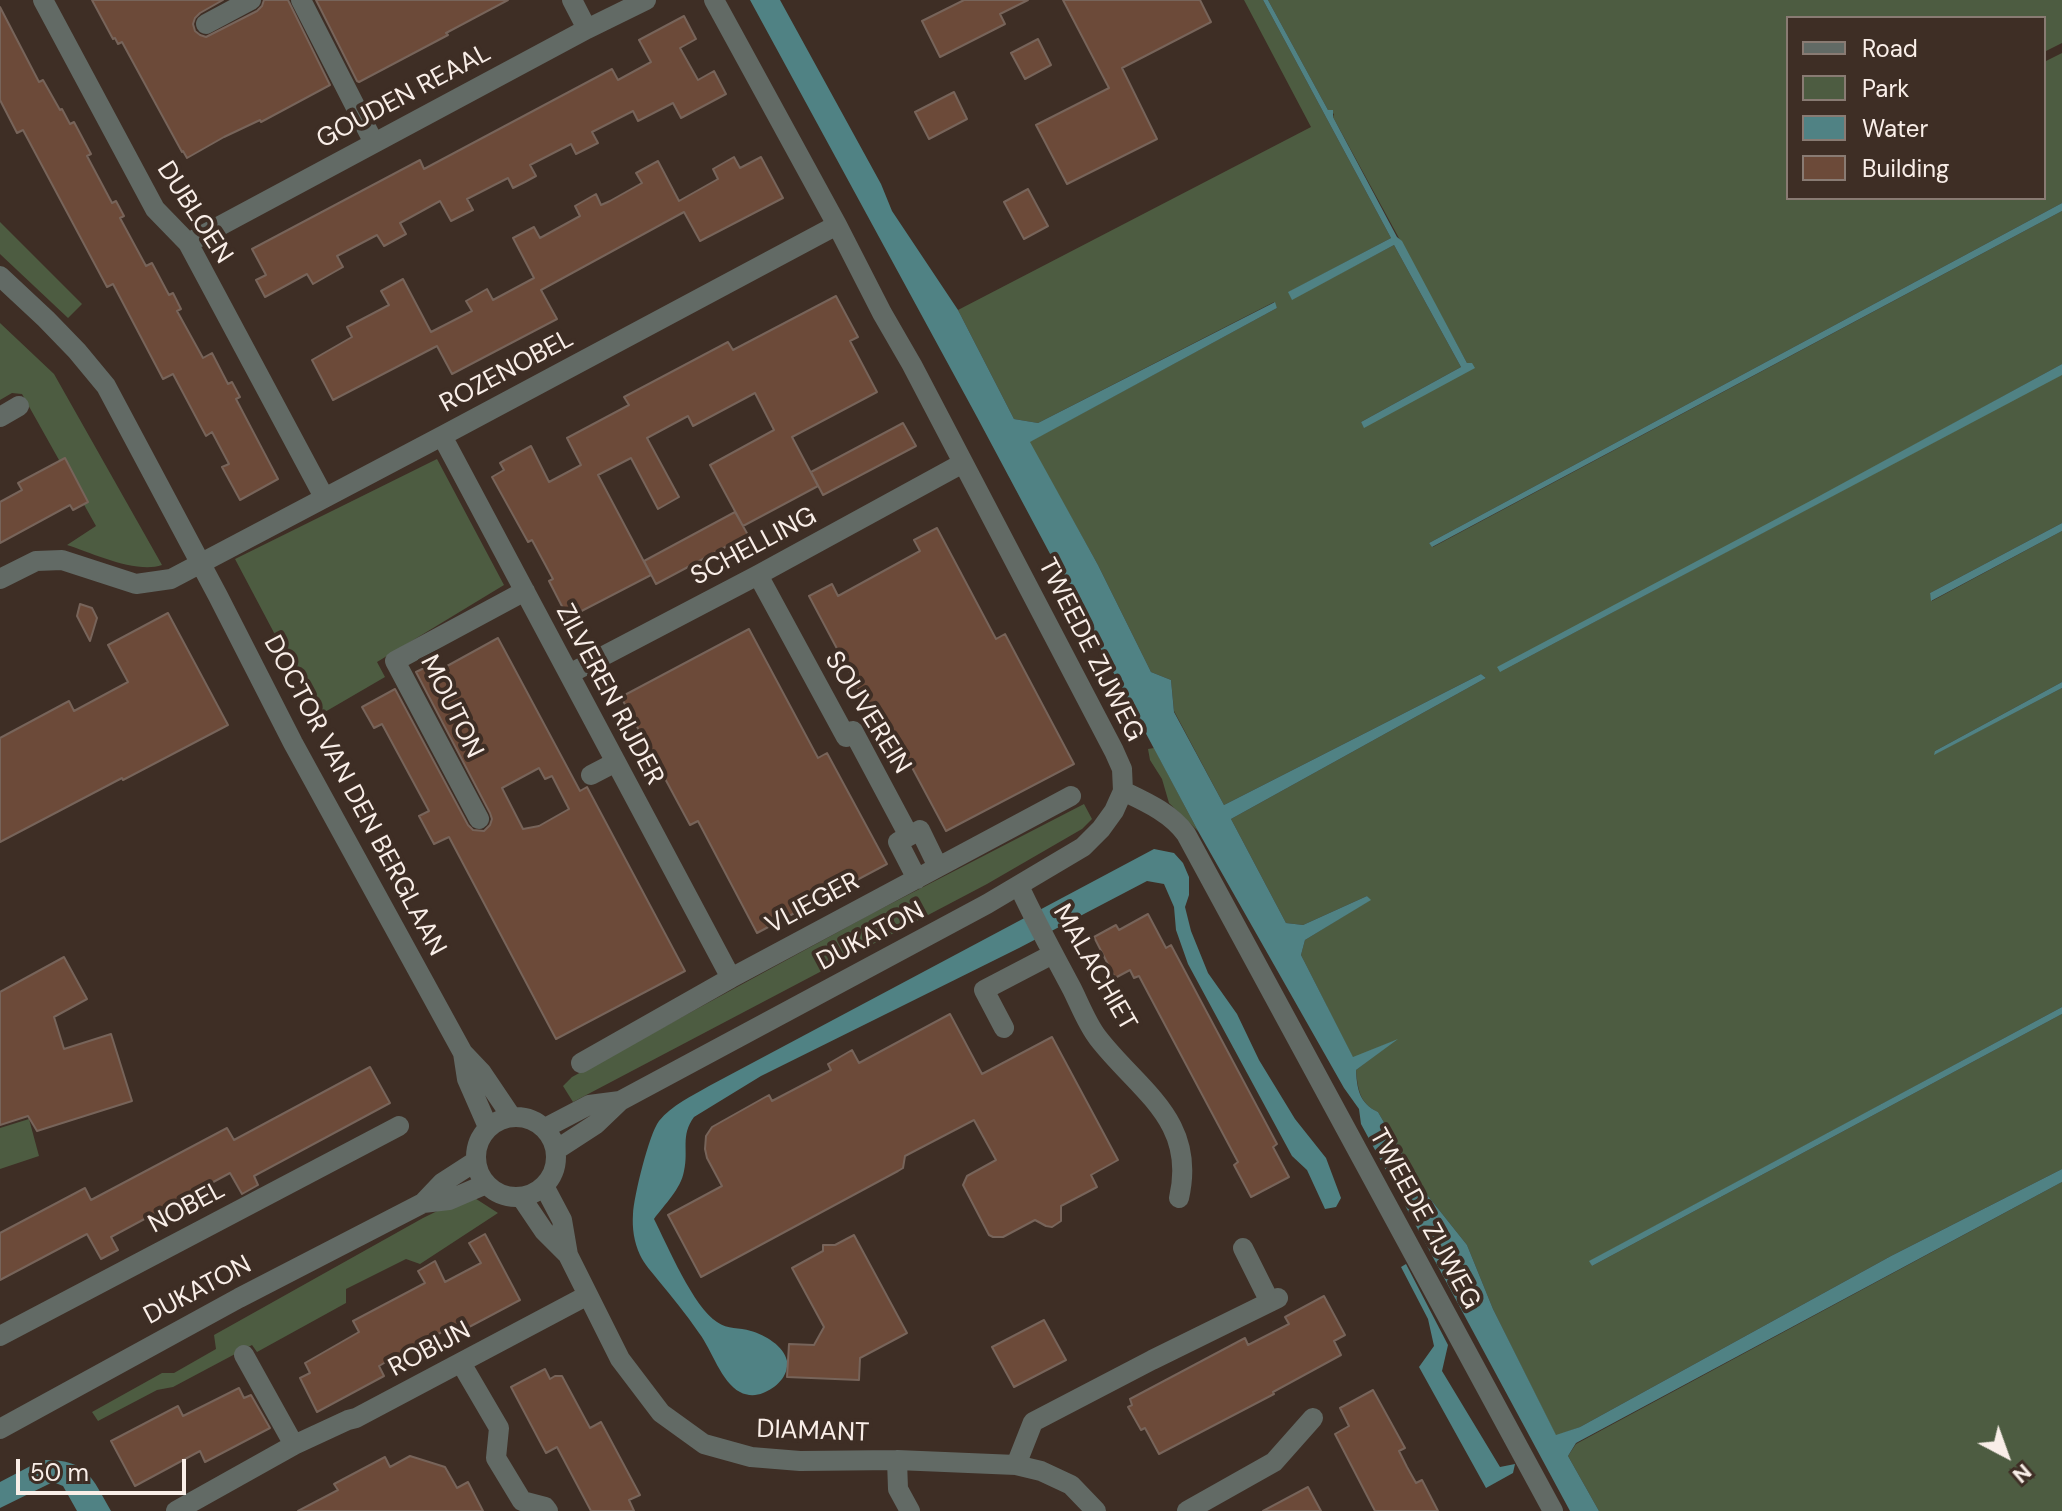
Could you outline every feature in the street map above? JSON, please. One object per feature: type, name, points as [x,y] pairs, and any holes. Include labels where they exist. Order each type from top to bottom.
[{"type":"street","name":"DUBLOEN","points":[[43,0],[155,209],[188,243],[324,497]]},
{"type":"street","points":[[206,24],[251,0]]},
{"type":"street","points":[[301,0],[374,143]]},
{"type":"street","points":[[572,0],[587,29]]},
{"type":"street","name":"GOUDEN REAAL","points":[[188,243],[646,0]]},
{"type":"street","name":"TWEEDE ZIJWEG","points":[[714,0],[803,145],[837,225],[1114,751],[1122,769],[1123,791],[1161,811],[1178,823],[1186,834],[1553,1511]]},
{"type":"street","name":"ROZENOBEL","points":[[200,563],[837,225]]},
{"type":"street","name":"DOCTOR VAN DEN BERGLAAN","points":[[0,276],[77,351],[106,386],[293,743],[463,1053],[482,1073],[511,1116]]},
{"type":"street","points":[[0,417],[19,406]]},
{"type":"street","name":"ZILVEREN RIJDER","points":[[442,436],[731,978]]},
{"type":"street","name":"SCHELLING","points":[[569,674],[963,463]]},
{"type":"street","points":[[0,579],[36,561],[62,560],[136,584],[171,579],[200,563]]},
{"type":"street","name":"SOUVEREIN","points":[[758,575],[846,737],[853,731],[909,836]]},
{"type":"street","name":"MOUTON","points":[[479,819],[395,661],[525,591]]},
{"type":"street","points":[[591,775],[616,762]]},
{"type":"street","name":"DUKATON","points":[[556,1150],[596,1124],[620,1101],[1019,886],[1083,847],[1114,811],[1123,791]]},
{"type":"street","name":"VLIEGER","points":[[581,1063],[731,978],[1071,796]]},
{"type":"street","name":"SOUVEREIN","points":[[917,879],[898,842],[920,830],[938,867]]},
{"type":"street","name":"MALACHIET","points":[[1019,886],[1097,1037],[1146,1089],[1169,1120],[1182,1151],[1184,1178],[1179,1198]]},
{"type":"street","points":[[1004,1028],[984,990],[1049,945]]},
{"type":"street","name":"DOCTOR VAN DEN BERGLAAN","points":[[463,1053],[467,1079],[488,1127]]},
{"type":"street","name":"DUKATON","points":[[545,1128],[589,1105],[620,1101]]},
{"type":"street","points":[[511,1116],[535,1121],[545,1128],[556,1150],[552,1176],[534,1193],[521,1197],[508,1197],[486,1184],[476,1161],[480,1137],[488,1127],[511,1116]]},
{"type":"street","name":"NOBEL","points":[[0,1336],[399,1126]]},
{"type":"street","name":"DUKATON","points":[[2,1423],[423,1203],[442,1183],[476,1161]]},
{"type":"street","name":"DUKATON","points":[[423,1203],[449,1200],[486,1184]]},
{"type":"street","name":"DIAMANT","points":[[544,1186],[562,1220],[568,1255],[620,1359],[661,1413],[704,1444],[751,1457],[800,1461],[897,1460],[1016,1465],[1041,1471],[1071,1485],[1096,1511]]},
{"type":"street","name":"DIAMANT","points":[[521,1197],[544,1231],[568,1255]]},
{"type":"street","points":[[1016,1465],[1033,1422],[1274,1300],[1243,1248]]},
{"type":"street","name":"ROBIJN","points":[[176,1511],[294,1445],[356,1418],[588,1295]]},
{"type":"street","points":[[244,1355],[294,1445]]},
{"type":"street","points":[[461,1363],[499,1428],[496,1458],[522,1501],[545,1507],[548,1511]]},
{"type":"street","points":[[1187,1511],[1274,1462],[1313,1418]]},
{"type":"street","points":[[897,1460],[898,1489],[910,1511]]},
{"type":"green space","points":[[1244,0],[1263,0],[1391,238],[1289,292],[1292,299],[1394,245],[1461,367],[1361,422],[1364,427],[1472,363],[1467,363],[1334,114],[1328,110],[1268,0],[2062,0],[2062,43],[2046,51],[2046,16],[1786,16],[1786,200],[2046,200],[2046,61],[2062,53],[2062,203],[1429,543],[1433,547],[2062,211],[2062,364],[1500,672],[2062,374],[2062,523],[1930,593],[1932,601],[2062,531],[2062,682],[1935,751],[1935,754],[2062,688],[2062,1007],[1590,1261],[1592,1266],[2062,1014],[2062,1169],[1891,1256],[1580,1427],[1556,1436],[1493,1309],[1467,1245],[1424,1191],[1378,1112],[1361,1095],[1356,1070],[1394,1041],[1353,1058],[1301,955],[1305,940],[1370,900],[1367,896],[1303,925],[1286,923],[1231,819],[1486,678],[1481,674],[1224,805],[1174,711],[1171,680],[1151,672],[1098,565],[1029,442],[1277,308],[1274,302],[1038,423],[1014,419],[958,310],[1311,127]]},
{"type":"green space","points":[[0,222],[82,304],[68,318],[0,254]]},
{"type":"green space","points":[[0,323],[54,374],[162,565],[127,565],[67,545],[96,526],[22,394],[12,393],[0,400]]},
{"type":"green space","points":[[437,459],[504,585],[377,662],[385,677],[318,716],[235,559]]},
{"type":"green space","points":[[1154,748],[1198,831],[1169,803],[1162,779],[1150,760],[1148,749]]},
{"type":"green space","points":[[1084,804],[1092,819],[1082,829],[987,884],[573,1102],[563,1086],[572,1077],[871,914]]},
{"type":"green space","points":[[29,1119],[39,1156],[0,1169],[0,1128]]},
{"type":"green space","points":[[2062,1182],[2062,1511],[1599,1511],[1568,1456],[1576,1444]]},
{"type":"green space","points":[[470,1195],[498,1213],[420,1264],[406,1259],[346,1289],[346,1303],[257,1352],[252,1345],[173,1387],[157,1390],[98,1421],[92,1412],[162,1373],[174,1373],[216,1349],[214,1335]]},
{"type":"water","points":[[750,0],[780,0],[881,184],[892,211],[958,310],[1014,419],[1038,423],[1275,302],[1277,308],[1030,442],[1098,565],[1151,672],[1171,680],[1174,712],[1224,805],[1481,674],[1486,678],[1231,819],[1286,923],[1303,925],[1367,896],[1371,900],[1305,940],[1301,955],[1353,1057],[1398,1039],[1356,1070],[1360,1095],[1378,1112],[1424,1191],[1467,1245],[1493,1309],[1556,1435],[1580,1427],[1891,1256],[2062,1169],[2062,1182],[1576,1443],[1568,1456],[1599,1511],[1570,1511],[1361,1124],[1359,1109],[1344,1088],[1198,831]]},
{"type":"water","points":[[1263,0],[1268,0],[1328,110],[1333,110],[1333,117],[1397,237],[1402,241],[1467,363],[1472,363],[1475,368],[1364,428],[1361,422],[1461,367],[1394,245],[1292,300],[1288,292],[1391,238]]},
{"type":"water","points":[[2062,203],[2062,211],[1432,547],[1429,543]]},
{"type":"water","points":[[2062,364],[2062,375],[1500,672],[1497,667],[1812,500]]},
{"type":"water","points":[[2062,523],[2062,531],[1931,601],[1930,593]]},
{"type":"water","points":[[2062,682],[2062,688],[1934,755],[1935,751]]},
{"type":"water","points":[[1154,849],[1174,853],[1183,863],[1189,877],[1185,907],[1208,973],[1237,1014],[1259,1060],[1295,1119],[1326,1158],[1341,1198],[1336,1207],[1325,1209],[1307,1170],[1292,1156],[1188,964],[1176,930],[1174,907],[1164,884],[1147,881],[761,1076],[694,1117],[687,1130],[682,1178],[654,1219],[682,1275],[708,1315],[725,1326],[768,1338],[778,1346],[787,1361],[784,1376],[768,1391],[749,1395],[733,1387],[704,1340],[644,1262],[636,1245],[633,1219],[636,1194],[647,1151],[659,1121],[676,1106],[709,1086]]},
{"type":"water","points":[[2062,1007],[2062,1014],[1592,1266],[1589,1261]]},
{"type":"water","points":[[1406,1264],[1448,1345],[1442,1371],[1500,1467],[1515,1464],[1513,1473],[1486,1488],[1419,1367],[1434,1346],[1428,1319],[1401,1267]]},
{"type":"water","points":[[42,1460],[57,1460],[78,1466],[92,1479],[111,1511],[77,1511],[63,1486],[53,1482],[0,1508],[0,1482]]},
{"type":"building","points":[[92,0],[223,0],[195,18],[195,31],[206,37],[257,11],[264,0],[288,0],[330,85],[187,158],[122,42],[118,44],[113,39]]},
{"type":"building","points":[[316,0],[508,0],[359,82]]},
{"type":"building","points":[[964,0],[1028,0],[1000,14],[1005,24],[940,57],[922,21]]},
{"type":"building","points":[[1063,0],[1200,0],[1211,22],[1122,68],[1157,139],[1067,184],[1036,125],[1109,88]]},
{"type":"building","points":[[0,7],[39,82],[43,80],[70,124],[74,122],[91,154],[87,156],[112,203],[116,201],[124,216],[120,218],[146,266],[152,263],[169,295],[173,293],[181,309],[177,311],[203,358],[212,353],[228,384],[232,382],[240,397],[236,399],[278,479],[240,500],[222,467],[229,464],[212,432],[206,436],[173,374],[163,379],[113,284],[107,287],[23,130],[17,133],[0,100]]},
{"type":"building","points":[[684,16],[696,39],[680,48],[698,80],[714,71],[726,94],[681,118],[673,103],[638,121],[633,111],[592,132],[598,143],[576,154],[571,144],[530,165],[536,176],[525,182],[513,188],[508,178],[467,199],[473,210],[451,221],[440,201],[400,223],[406,234],[384,246],[377,235],[337,256],[343,267],[313,284],[307,274],[265,297],[256,280],[266,275],[252,249],[420,160],[424,169],[612,69],[618,80],[651,62],[639,40]]},
{"type":"building","points":[[1038,39],[1051,65],[1025,79],[1011,53]]},
{"type":"building","points":[[954,92],[967,119],[929,139],[915,112]]},
{"type":"building","points":[[734,157],[740,168],[761,157],[783,198],[700,241],[684,212],[541,290],[557,319],[452,374],[437,346],[333,400],[312,360],[352,337],[347,327],[389,305],[381,291],[403,279],[431,332],[472,311],[466,301],[487,289],[493,300],[534,278],[513,238],[534,227],[540,238],[580,216],[575,206],[596,194],[601,205],[610,201],[642,183],[636,173],[658,161],[679,201],[718,179],[713,169]]},
{"type":"building","points":[[1028,189],[1048,226],[1024,239],[1004,202]]},
{"type":"building","points":[[836,296],[858,337],[850,341],[877,392],[792,437],[818,486],[743,526],[710,465],[774,430],[755,393],[693,426],[688,416],[647,438],[679,497],[658,509],[631,458],[598,475],[651,575],[568,618],[549,581],[553,579],[532,540],[528,542],[492,477],[504,470],[500,463],[531,446],[549,482],[581,465],[567,438],[629,405],[624,397],[728,342],[733,350]]},
{"type":"building","points":[[903,423],[916,446],[823,495],[811,472]]},
{"type":"building","points":[[65,458],[88,502],[73,510],[70,505],[0,543],[0,502],[22,490],[18,483]]},
{"type":"building","points":[[735,512],[748,535],[656,584],[644,561]]},
{"type":"building","points":[[937,528],[996,639],[1005,634],[1074,764],[946,831],[877,702],[868,707],[809,596],[832,584],[838,596],[920,551],[914,540]]},
{"type":"building","points":[[80,604],[92,608],[97,618],[90,641],[77,616]]},
{"type":"building","points":[[168,613],[228,725],[0,842],[0,738],[69,701],[74,711],[128,682],[108,645]]},
{"type":"building","points":[[749,629],[818,758],[827,753],[887,864],[757,933],[698,821],[690,825],[621,697]]},
{"type":"building","points":[[498,638],[580,791],[587,787],[685,971],[556,1039],[449,837],[434,844],[419,816],[429,811],[382,724],[374,728],[362,707],[395,689],[468,825],[473,830],[484,831],[492,819],[490,813],[416,672],[434,663],[438,671]],"holes":[[[539,768],[545,779],[552,776],[569,809],[539,826],[523,829],[502,788]]]},
{"type":"building","points":[[1148,914],[1166,948],[1171,945],[1277,1144],[1273,1147],[1289,1177],[1251,1197],[1234,1165],[1238,1162],[1139,976],[1134,978],[1130,970],[1115,978],[1094,937],[1116,925],[1119,930]]},
{"type":"building","points":[[64,957],[87,999],[54,1017],[64,1049],[111,1034],[132,1101],[37,1131],[28,1116],[0,1125],[0,992]]},
{"type":"building","points":[[950,1014],[982,1074],[1052,1037],[1118,1160],[1091,1175],[1097,1187],[1061,1206],[1061,1221],[1052,1227],[1035,1220],[1003,1237],[989,1235],[963,1185],[967,1176],[996,1160],[974,1120],[905,1156],[903,1168],[898,1171],[701,1277],[668,1215],[722,1186],[705,1149],[706,1136],[712,1127],[769,1095],[772,1101],[831,1070],[828,1064],[852,1050],[859,1063]]},
{"type":"building","points":[[370,1067],[390,1103],[254,1176],[258,1185],[242,1194],[230,1173],[111,1237],[118,1250],[101,1259],[87,1234],[0,1280],[0,1233],[85,1188],[91,1200],[227,1128],[234,1140]]},
{"type":"building","points":[[485,1234],[520,1300],[454,1335],[450,1328],[410,1348],[379,1366],[384,1376],[317,1412],[300,1378],[310,1373],[305,1363],[359,1332],[353,1321],[425,1283],[418,1271],[435,1261],[445,1282],[481,1263],[469,1243]]},
{"type":"building","points":[[854,1235],[907,1333],[860,1358],[859,1380],[787,1377],[789,1344],[814,1345],[824,1327],[792,1268],[823,1251],[823,1245],[835,1245]]},
{"type":"building","points":[[1324,1296],[1345,1335],[1334,1341],[1341,1355],[1159,1454],[1145,1428],[1141,1430],[1128,1407],[1132,1405],[1130,1399],[1245,1338],[1248,1345],[1289,1324],[1285,1317]]},
{"type":"building","points":[[1044,1320],[1066,1360],[1014,1387],[992,1347]]},
{"type":"building","points":[[545,1369],[550,1379],[562,1376],[590,1428],[601,1422],[640,1495],[629,1500],[634,1511],[591,1511],[557,1447],[546,1453],[511,1387]]},
{"type":"building","points":[[239,1388],[244,1398],[251,1395],[270,1428],[205,1462],[200,1451],[135,1486],[111,1441],[178,1406],[183,1416]]},
{"type":"building","points":[[1373,1390],[1405,1448],[1399,1451],[1407,1467],[1416,1483],[1422,1480],[1438,1511],[1375,1511],[1335,1434],[1349,1426],[1340,1408]]},
{"type":"building","points":[[410,1456],[445,1467],[457,1488],[468,1482],[483,1511],[298,1511],[338,1490],[334,1484],[385,1457],[390,1467]]},
{"type":"building","points":[[1308,1487],[1321,1511],[1263,1511]]}]
